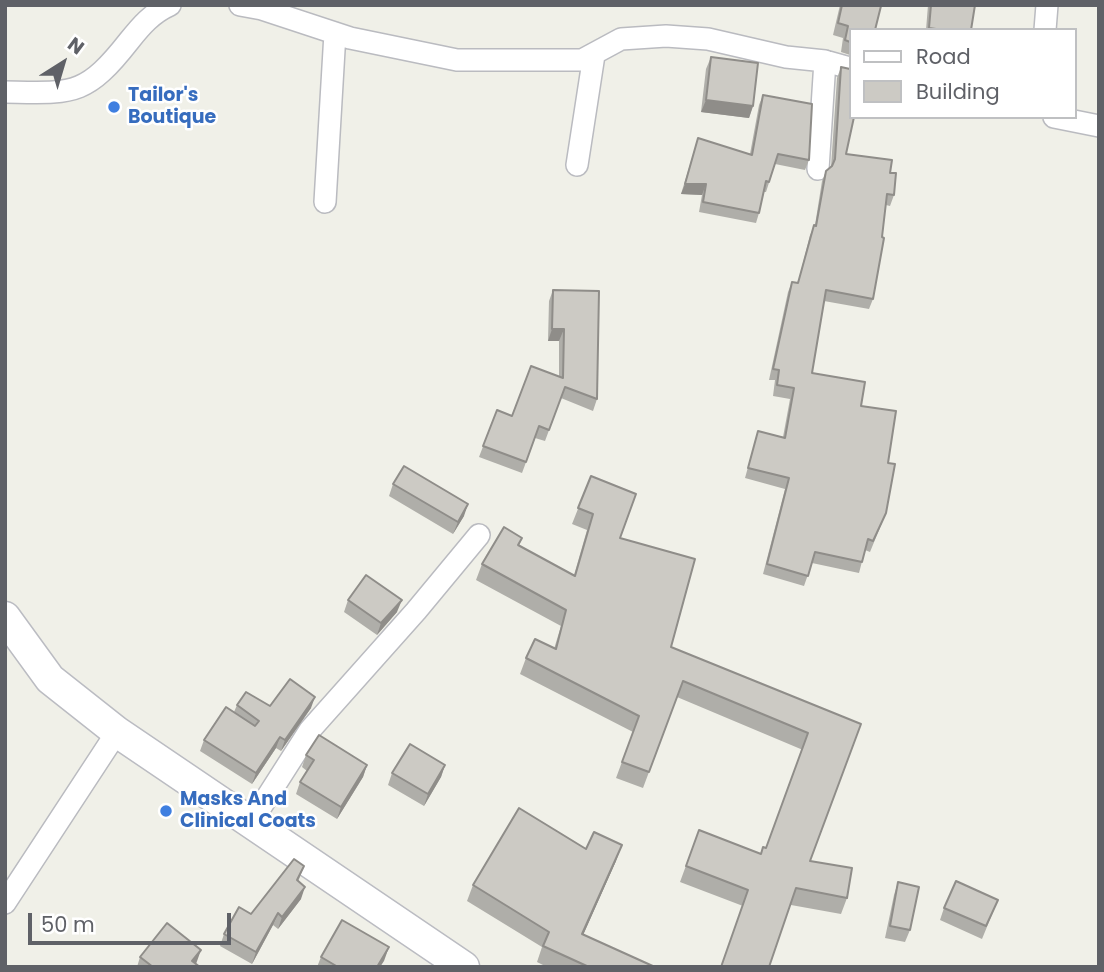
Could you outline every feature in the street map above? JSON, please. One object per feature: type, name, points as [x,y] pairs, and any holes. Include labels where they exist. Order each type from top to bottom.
[{"type":"street","points":[[5,92],[58,93],[85,86],[113,62],[143,24],[170,5]]},
{"type":"street","points":[[240,5],[262,7],[335,33],[389,47],[457,60],[582,60],[621,39],[667,36],[708,39],[786,57],[825,61],[848,67]]},
{"type":"street","points":[[1045,28],[1048,5]]},
{"type":"street","points":[[325,202],[335,33]]},
{"type":"street","points":[[577,165],[594,55]]},
{"type":"street","points":[[818,169],[825,61]]},
{"type":"street","points":[[1064,119],[1099,126]]},
{"type":"street","points":[[250,824],[310,730],[416,611],[479,535]]},
{"type":"street","points":[[5,617],[50,679],[117,732],[464,967]]},
{"type":"street","points":[[5,903],[117,732]]},
{"type":"building","points":[[842,5],[881,6],[876,28],[848,28],[848,41],[845,40],[848,26],[838,23]]},
{"type":"building","points":[[931,5],[975,5],[971,28],[929,28]]},
{"type":"building","points":[[711,57],[758,63],[753,106],[706,100]]},
{"type":"building","points":[[841,67],[848,69],[848,119],[854,119],[846,154],[892,160],[890,173],[896,173],[894,195],[887,194],[884,238],[873,299],[826,290],[812,373],[865,382],[861,406],[896,411],[888,463],[895,464],[886,513],[873,541],[868,539],[862,562],[815,552],[808,576],[767,564],[789,478],[748,468],[758,431],[785,438],[794,388],[777,385],[779,370],[773,369],[792,282],[798,283],[814,225],[816,226],[826,171],[835,159]]},
{"type":"building","points":[[763,95],[812,104],[809,160],[778,154],[769,182],[766,181],[759,213],[703,202],[706,184],[685,184],[698,138],[752,155]]},
{"type":"building","points":[[553,290],[599,291],[597,399],[565,387],[549,430],[539,426],[526,462],[483,446],[497,410],[512,416],[531,366],[563,378],[564,329],[552,329]]},
{"type":"building","points":[[404,466],[468,504],[458,522],[393,484]]},
{"type":"building","points":[[591,476],[636,494],[620,538],[695,559],[671,647],[861,724],[810,861],[852,868],[847,898],[796,888],[769,967],[721,967],[748,890],[686,866],[699,830],[761,854],[763,847],[766,848],[808,733],[683,681],[649,772],[622,762],[639,716],[526,658],[535,639],[556,649],[566,610],[482,564],[504,527],[522,538],[518,545],[575,576],[593,514],[578,508]]},
{"type":"building","points":[[366,575],[402,600],[381,623],[348,600]]},
{"type":"building","points":[[290,679],[315,697],[285,740],[280,737],[256,773],[204,740],[226,707],[255,726],[259,721],[237,705],[246,692],[270,706]]},
{"type":"building","points":[[319,735],[367,765],[341,807],[300,782],[314,760],[306,755]]},
{"type":"building","points":[[410,744],[445,765],[428,794],[392,773]]},
{"type":"building","points":[[519,808],[586,849],[594,832],[622,845],[582,934],[655,967],[589,967],[543,946],[549,932],[473,885]]},
{"type":"building","points":[[294,859],[304,866],[297,880],[305,887],[282,917],[278,913],[256,952],[224,934],[239,907],[251,914]]},
{"type":"building","points":[[956,881],[998,900],[986,926],[944,908]]},
{"type":"building","points":[[898,882],[919,887],[910,930],[890,926]]},
{"type":"building","points":[[342,920],[389,947],[377,967],[338,967],[321,957]]},
{"type":"building","points":[[167,923],[201,950],[192,961],[200,967],[153,967],[140,957]]},
{"type":"place","name":"Tailor's Boutique","points":[[114,107]]},
{"type":"place","name":"Masks And Clinical Coats","points":[[166,811]]}]
